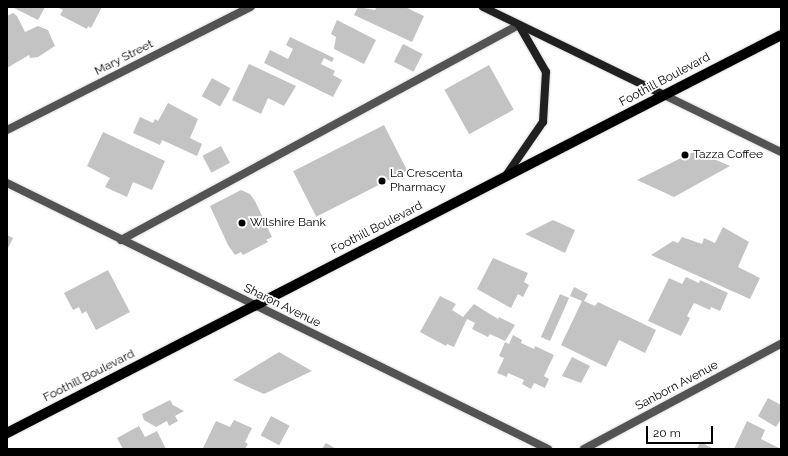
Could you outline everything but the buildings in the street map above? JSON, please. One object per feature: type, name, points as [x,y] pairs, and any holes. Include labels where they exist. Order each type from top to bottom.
[{"type":"main road","points":[[483,7],[664,95]]},
{"type":"main road","points":[[505,177],[543,122],[546,72],[519,25]]},
{"type":"main road","name":"Foothill Boulevard","points":[[7,433],[781,35]]},
{"type":"street","name":"Mary Street","points":[[7,130],[251,7]]},
{"type":"street","points":[[121,240],[519,25]]},
{"type":"street","points":[[664,95],[781,152]]},
{"type":"street","name":"Sharon Avenue","points":[[7,183],[254,306],[548,449]]},
{"type":"street","name":"Sanborn Avenue","points":[[584,449],[781,344]]},
{"type":"place","name":"Tazza Coffee","points":[[685,155]]},
{"type":"place","name":"La Crescenta Pharmacy","points":[[382,181]]},
{"type":"place","name":"Wilshire Bank","points":[[242,223]]}]
